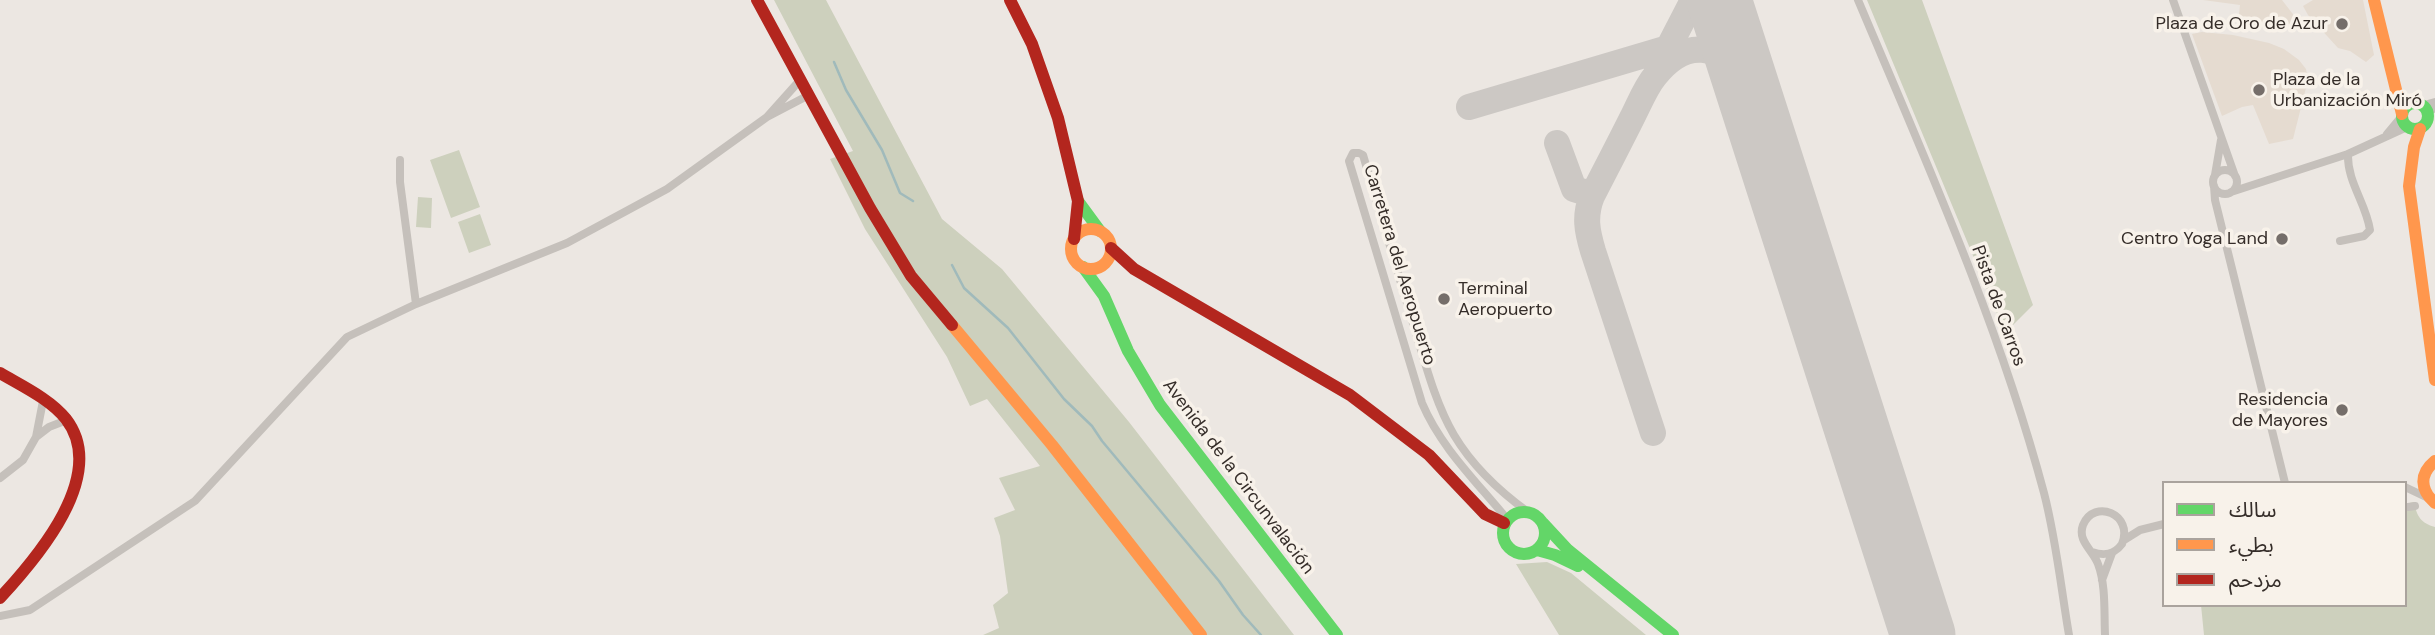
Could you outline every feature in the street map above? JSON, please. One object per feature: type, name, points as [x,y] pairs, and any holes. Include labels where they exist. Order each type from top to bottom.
[{"type":"main road","points":[[757,0],[870,208],[918,285],[1052,445],[1201,635]]},
{"type":"main road","points":[[1010,0],[1032,44],[1058,118],[1078,201],[1072,255],[1104,296]]},
{"type":"main road","points":[[2374,0],[2413,144],[2409,191],[2435,380]]},
{"type":"main road","points":[[2395,82],[2427,106]]},
{"type":"main road","points":[[2408,123],[2406,106],[2427,106]]},
{"type":"main road","points":[[2408,123],[2427,122],[2427,106]]},
{"type":"main road","points":[[1078,201],[1109,241],[1111,248],[1134,269],[1350,395],[1429,455],[1491,518],[1506,521]]},
{"type":"main road","points":[[1074,239],[1088,229],[1100,231]]},
{"type":"main road","points":[[1104,296],[1104,264],[1111,248]]},
{"type":"main road","points":[[1083,267],[1089,269],[1104,264],[1134,269]]},
{"type":"main road","name":"Avenida de la Circunvalación","points":[[1104,296],[1128,351],[1160,405],[1337,635]]},
{"type":"main road","points":[[0,373],[67,420],[76,436],[81,455],[72,498],[29,565],[0,598]]},
{"type":"main road","points":[[2432,501],[2422,487],[2423,474],[2434,460]]},
{"type":"main road","points":[[1480,509],[1489,527],[1518,554],[1531,554],[1541,546],[1545,535],[1543,523]]},
{"type":"main road","points":[[1504,542],[1502,536],[1506,521],[1517,513],[1528,512],[1539,518],[1561,544],[1673,635]]},
{"type":"main road","points":[[1537,550],[1564,559],[1603,580]]},
{"type":"street","name":"Pista de Carros","points":[[1858,0],[1955,233],[2019,410],[2046,503],[2069,635]]},
{"type":"street","points":[[2173,0],[2236,178],[2236,187],[2228,193],[2218,208]]},
{"type":"street","points":[[767,117],[801,79]]},
{"type":"street","points":[[0,616],[30,610],[195,501],[347,337],[416,304],[567,243],[667,189],[767,117],[809,95]]},
{"type":"street","points":[[2250,187],[2226,171],[2219,173],[2214,182],[2216,190],[2228,193],[2250,187],[2348,153],[2408,123]]},
{"type":"street","points":[[2221,140],[2214,182],[2218,208],[2285,481]]},
{"type":"street","name":"Carretera del Aeropuerto","points":[[1506,521],[1431,422],[1422,403],[1349,161],[1353,153],[1363,155],[1426,363],[1446,419],[1464,450],[1500,490],[1528,512]]},
{"type":"street","points":[[2340,241],[2364,236],[2370,230],[2349,174],[2348,153]]},
{"type":"street","points":[[400,160],[416,304]]},
{"type":"street","points":[[1368,221],[1381,216]]},
{"type":"street","points":[[1391,295],[1404,292]]},
{"type":"street","points":[[1411,368],[1426,363]]},
{"type":"street","points":[[0,478],[23,460],[36,437],[43,401]]},
{"type":"street","points":[[36,437],[49,427],[67,420]]},
{"type":"street","points":[[2407,485],[2423,474]]},
{"type":"street","points":[[2407,487],[2432,501]]},
{"type":"street","points":[[2105,635],[2099,565],[2085,544],[2083,524],[2090,516],[2106,511],[2122,521],[2149,526],[2162,524]]},
{"type":"street","points":[[2122,521],[2124,540]]},
{"type":"street","points":[[2092,552],[2105,555],[2112,553],[2124,540],[2149,526]]},
{"type":"street","points":[[2102,581],[2112,553]]},
{"type":"green space","points":[[774,0],[826,0],[942,219],[1002,269],[1129,422],[1294,635],[983,635],[999,628],[993,605],[1008,593],[1000,536],[994,518],[1015,510],[999,478],[1040,466],[987,399],[970,406],[947,357],[865,229],[830,159],[853,151]]},
{"type":"green space","points":[[1867,0],[1922,0],[2033,305],[2005,333]]},
{"type":"green space","points":[[459,150],[480,207],[451,218],[430,160]]},
{"type":"green space","points":[[418,197],[432,198],[431,228],[416,227]]},
{"type":"green space","points":[[480,214],[491,245],[469,253],[458,222]]},
{"type":"green space","points":[[2414,502],[2420,519],[2435,527],[2435,635],[2204,635],[2201,607],[2407,607],[2407,504]]},
{"type":"green space","points":[[1547,562],[1571,573],[1646,635],[1559,635],[1516,564]]},
{"type":"shaded area","points":[[2203,0],[2282,0],[2299,22],[2279,30],[2238,24],[2240,5]]},
{"type":"shaded area","name":"Plaza de Oro de Azur","points":[[2313,0],[2363,0],[2374,55],[2366,62],[2350,51],[2338,48],[2303,6]]},
{"type":"shaded area","name":"Plaza de la Urbanización Miró","points":[[2202,32],[2269,43],[2284,49],[2299,60],[2306,69],[2308,80],[2293,139],[2269,144],[2253,105],[2222,116],[2192,34]]},
{"type":"waterway","points":[[834,62],[846,90],[882,150],[900,193],[913,201]]},
{"type":"waterway","points":[[952,265],[964,288],[1008,328],[1064,399],[1092,426],[1261,635]]},
{"type":"taxiway","points":[[1660,64],[1693,0]]},
{"type":"taxiway","points":[[1469,107],[1668,48]]},
{"type":"taxiway","points":[[1653,433],[1591,244],[1587,224],[1588,210],[1592,196],[1646,90],[1666,64],[1678,55],[1702,50],[1725,59],[1745,82]]},
{"type":"taxiway","points":[[1557,143],[1574,189],[1587,193],[1596,188]]},
{"type":"runway","points":[[1719,0],[1923,635]]},
{"type":"traffic: fast","points":[[2415,103],[2424,107],[2428,116],[2424,125],[2415,129],[2406,125],[2402,116],[2406,107],[2415,103]]},
{"type":"traffic: fast","points":[[1078,201],[1100,231]]},
{"type":"traffic: fast","points":[[1083,267],[1104,296],[1128,351],[1160,405],[1337,635]]},
{"type":"traffic: fast","points":[[1524,512],[1539,518],[1545,533],[1539,548],[1524,554],[1509,548],[1503,533],[1509,518],[1524,512]]},
{"type":"traffic: fast","points":[[1543,523],[1568,550],[1673,635]]},
{"type":"traffic: fast","points":[[1537,550],[1578,566]]},
{"type":"traffic: slow","points":[[2374,0],[2402,114]]},
{"type":"traffic: slow","points":[[2420,129],[2414,147],[2409,186],[2435,380]]},
{"type":"traffic: slow","points":[[1091,229],[1105,235],[1111,249],[1105,263],[1091,269],[1077,263],[1071,249],[1077,235],[1091,229]]},
{"type":"traffic: slow","points":[[952,325],[1052,445],[1201,635]]},
{"type":"traffic: slow","points":[[2435,461],[2426,471],[2423,482],[2426,493],[2435,503]]},
{"type":"traffic: jam","points":[[757,0],[870,208],[911,276],[952,325]]},
{"type":"traffic: jam","points":[[1010,0],[1032,44],[1058,118],[1078,201],[1074,239]]},
{"type":"traffic: jam","points":[[1111,248],[1134,269],[1350,395],[1429,455],[1485,514],[1504,523]]},
{"type":"traffic: jam","points":[[0,373],[44,399],[66,419],[77,441],[79,465],[74,490],[63,514],[32,561],[0,598]]},
{"type":"place","name":"Plaza de Oro de Azur","points":[[2342,24]]},
{"type":"place","name":"Plaza de la Urbanización Miró","points":[[2259,90]]},
{"type":"place","name":"Centro Yoga Land","points":[[2282,239]]},
{"type":"place","name":"Terminal Aeropuerto","points":[[1444,299]]},
{"type":"place","name":"Residencia de Mayores","points":[[2342,410]]}]
